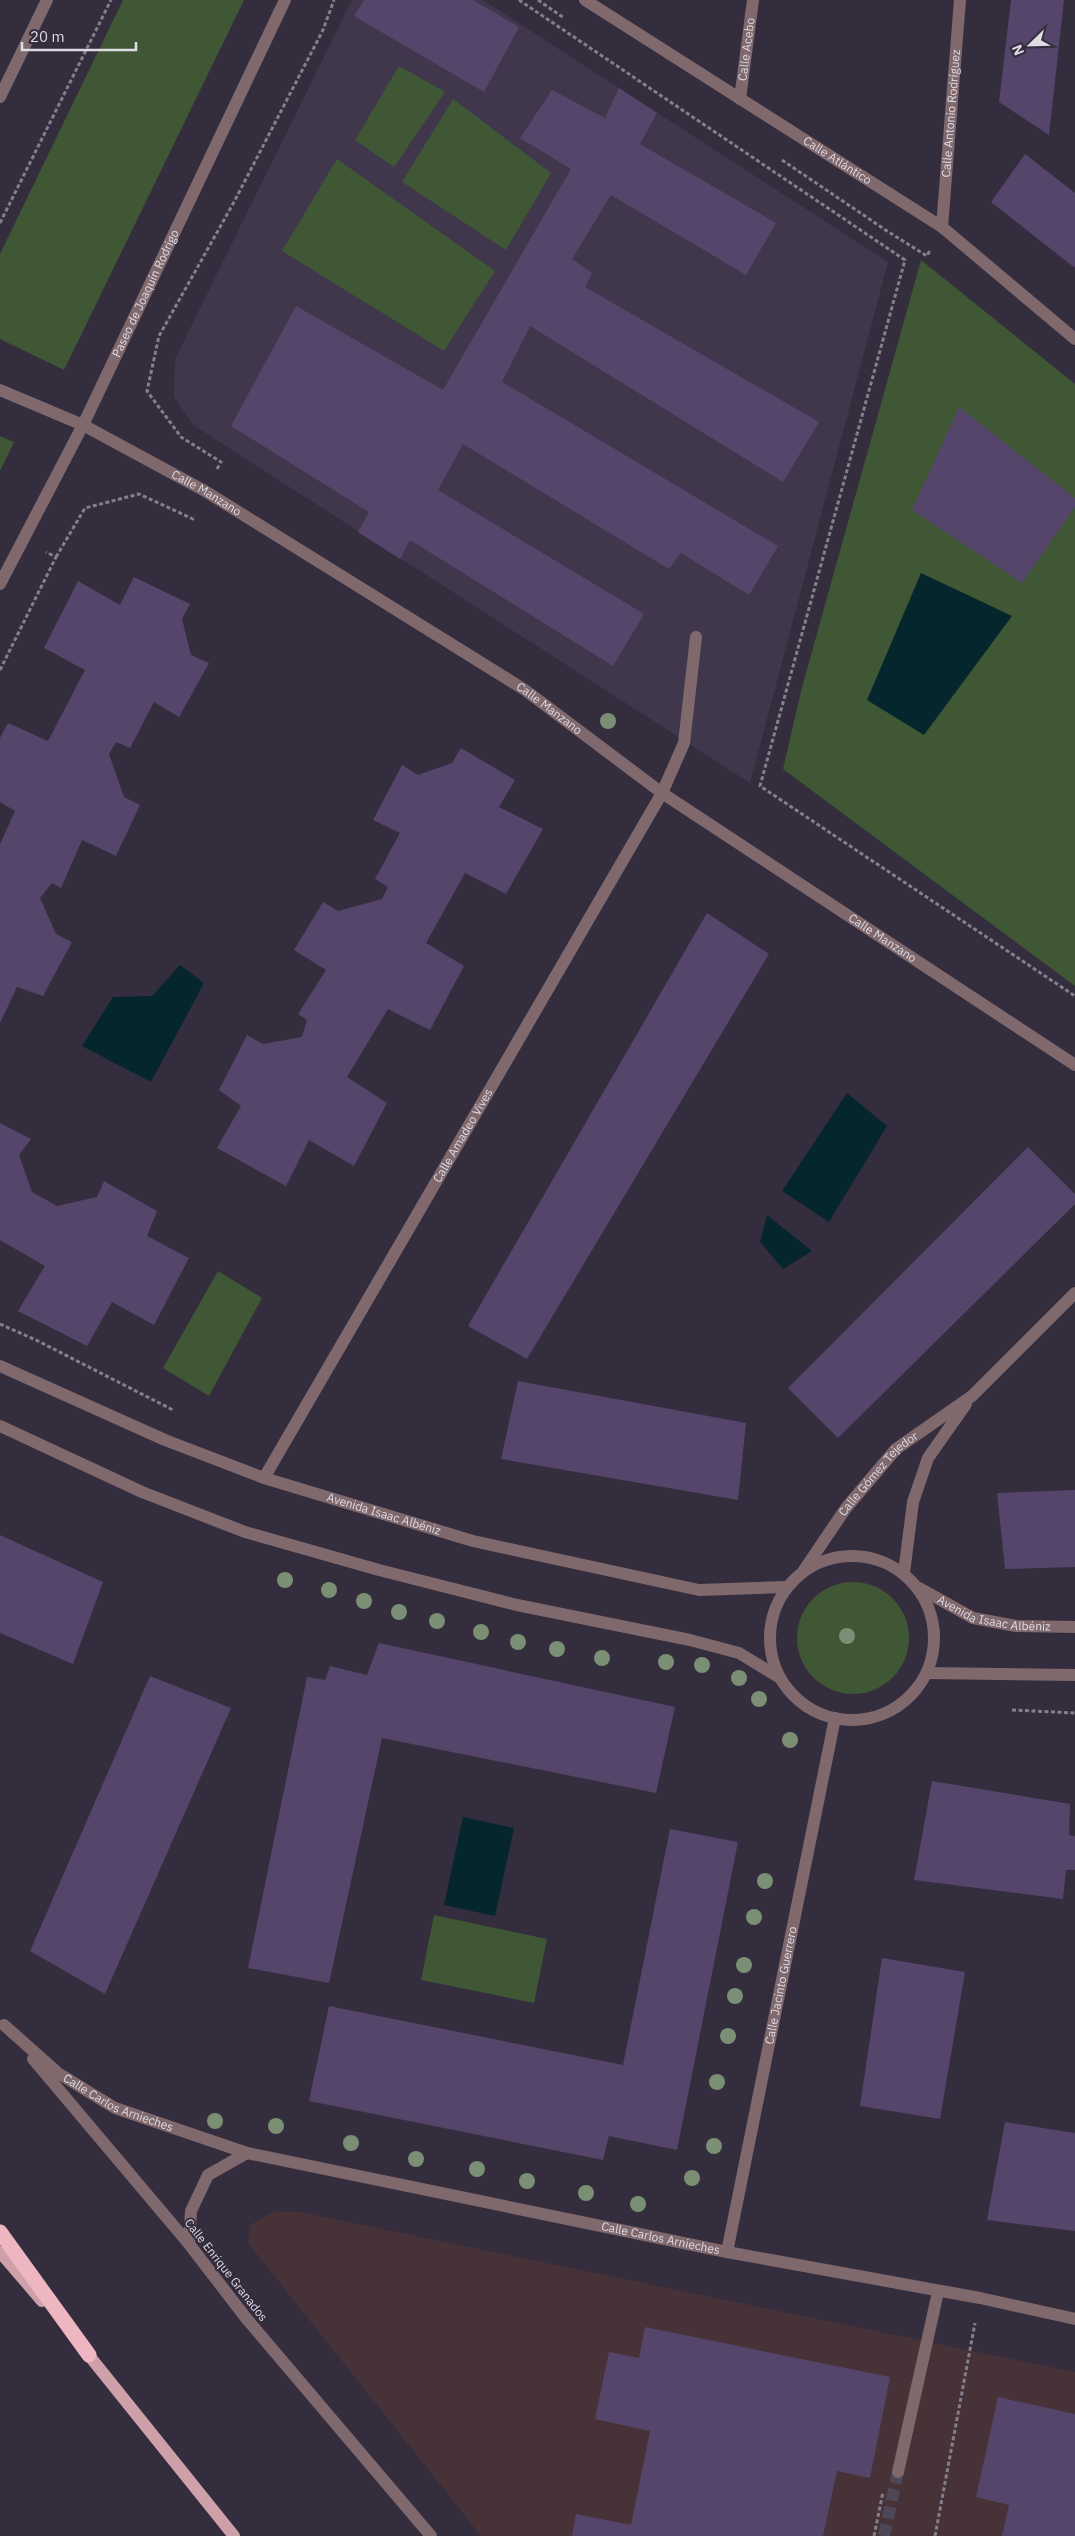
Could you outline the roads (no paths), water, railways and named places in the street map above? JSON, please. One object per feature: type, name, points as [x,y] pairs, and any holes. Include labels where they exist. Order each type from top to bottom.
[{"type":"highway","points":[[0,2232],[89,2355]]},
{"type":"main road","points":[[0,2252],[89,2355],[234,2536]]},
{"type":"street","points":[[0,97],[46,0]]},
{"type":"street","name":"Paseo de Joaquín Rodrigo","points":[[0,584],[82,425],[285,0]]},
{"type":"street","name":"Calle Atlántico","points":[[585,0],[942,227],[1075,339]]},
{"type":"street","name":"Calle Acebo","points":[[740,99],[753,0]]},
{"type":"street","name":"Calle Antonio Rodríguez","points":[[942,227],[960,0]]},
{"type":"street","name":"Calle Manzano","points":[[0,390],[82,425],[205,491],[525,690],[662,793],[1075,1066]]},
{"type":"street","name":"Calle Amadeo Vives","points":[[264,1478],[662,793],[684,743],[696,637]]},
{"type":"street","name":"Calle Gómez Tejedor","points":[[904,1573],[913,1502],[928,1458],[972,1396],[1075,1293]]},
{"type":"street","name":"Avenida Isaac Albéniz","points":[[0,1366],[166,1440],[264,1478],[473,1541],[604,1571],[699,1590],[786,1587]]},
{"type":"street","name":"Calle Gómez Tejedor","points":[[804,1570],[846,1508],[896,1449],[972,1396]]},
{"type":"street","points":[[0,1426],[142,1492],[245,1532],[379,1570],[518,1605],[690,1640],[739,1653],[780,1678]]},
{"type":"street","points":[[855,1555],[881,1560],[904,1573],[918,1587],[929,1607],[934,1629],[934,1652],[927,1673],[911,1696],[889,1712],[862,1720],[835,1718],[813,1710],[794,1696],[780,1678],[772,1655],[770,1632],[775,1608],[786,1587],[804,1570],[828,1558],[855,1555]]},
{"type":"street","name":"Avenida Isaac Albéniz","points":[[918,1587],[973,1618],[1016,1626],[1075,1627]]},
{"type":"street","points":[[927,1673],[1075,1675]]},
{"type":"street","name":"Calle Jacinto Guerrero","points":[[727,2252],[835,1718]]},
{"type":"street","name":"Calle Carlos Arnieches","points":[[2,2023],[58,2073],[115,2108],[247,2153],[727,2252],[938,2292],[980,2298],[1075,2318]]},
{"type":"street","name":"Calle Enrique Granados","points":[[2,2023],[189,2244],[246,2318],[432,2536]]},
{"type":"street","points":[[189,2244],[191,2210],[208,2175],[247,2153]]},
{"type":"street","points":[[898,2472],[938,2292]]},
{"type":"tunnel","points":[[884,2536],[898,2472]]}]
